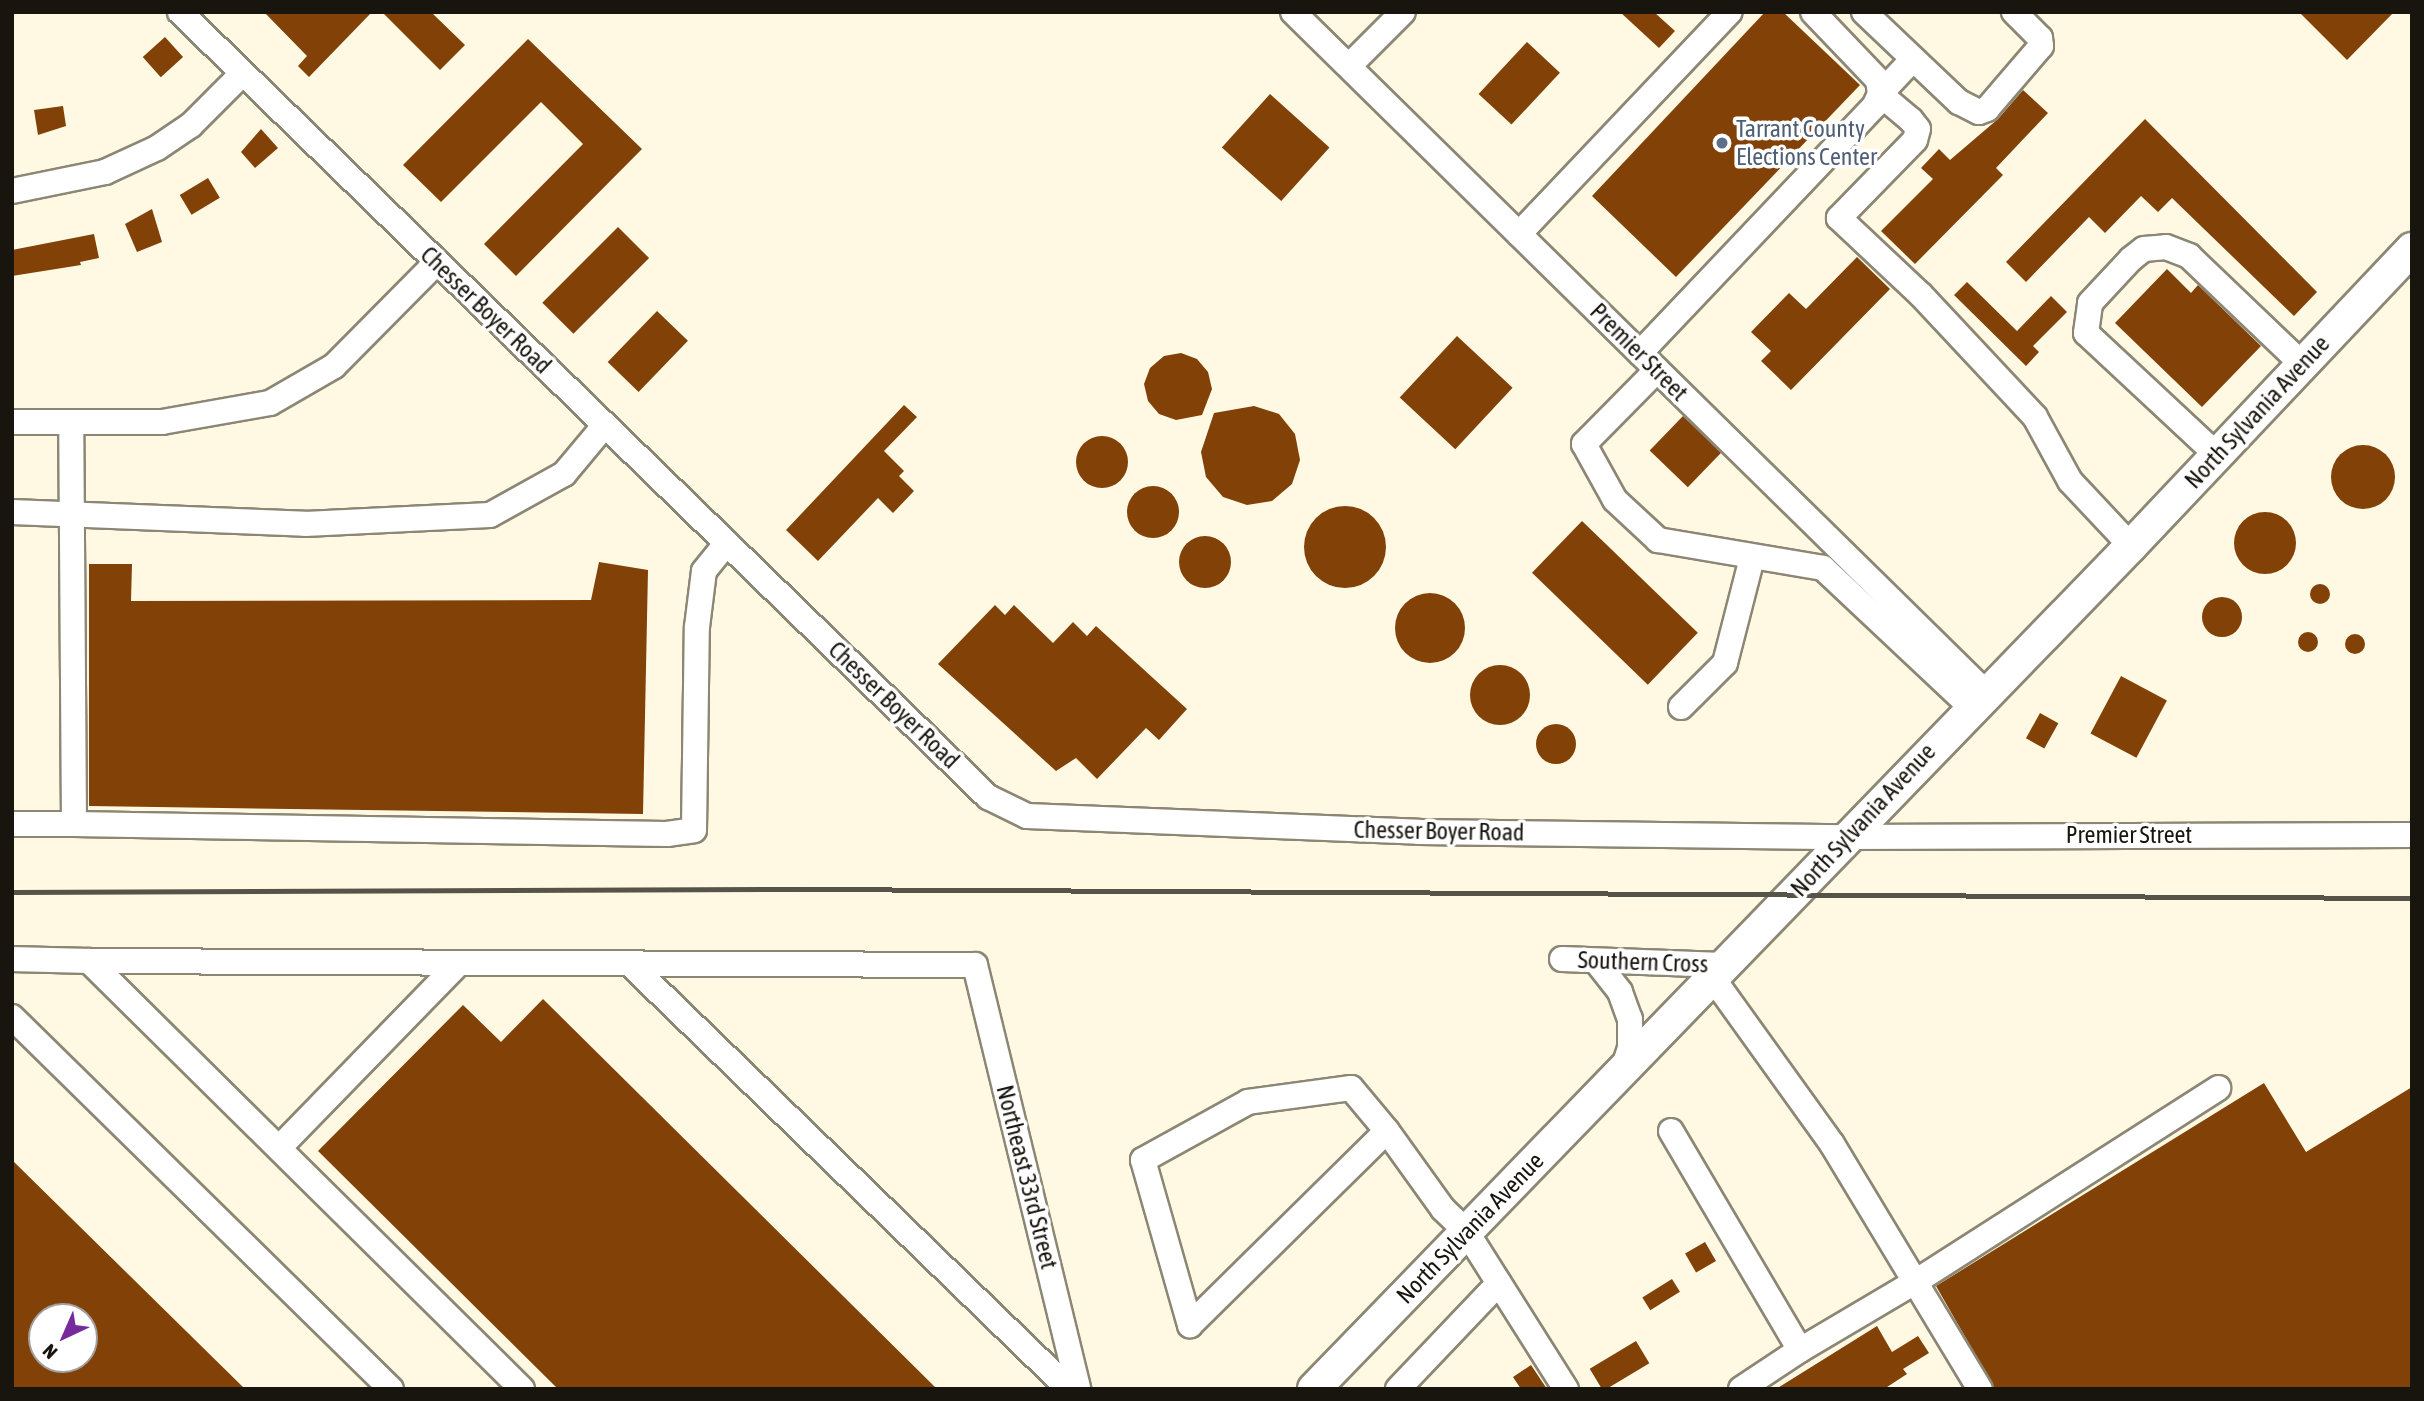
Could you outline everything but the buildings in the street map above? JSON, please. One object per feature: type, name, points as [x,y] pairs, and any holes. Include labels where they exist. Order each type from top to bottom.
[{"type":"main road","name":"North Sylvania Avenue","points":[[1314,1389],[1978,700],[2131,546],[2412,249]]},
{"type":"street","name":"Chesser Boyer Road","points":[[180,12],[988,797],[1027,816],[1419,831],[1846,837]]},
{"type":"street","name":"Premier Street","points":[[1293,12],[1649,361],[1978,700]]},
{"type":"street","points":[[1349,66],[1403,12]]},
{"type":"street","points":[[1519,234],[1730,12]]},
{"type":"street","points":[[1813,12],[1878,80],[1880,94],[1918,129],[1916,140],[1839,218],[1921,295],[2035,416],[2070,481],[2131,546]]},
{"type":"street","points":[[1864,12],[1959,102],[1979,112],[1986,109],[2035,56],[2040,38],[2014,12]]},
{"type":"street","points":[[1913,59],[1649,361],[1584,444],[1615,500],[1658,540],[1823,568],[1978,700]]},
{"type":"street","points":[[12,191],[105,172],[156,148],[191,125],[242,74]]},
{"type":"street","points":[[2217,455],[2092,344],[2086,333],[2090,303],[2131,259],[2144,249],[2166,247],[2189,256],[2302,365]]},
{"type":"street","points":[[12,422],[162,422],[270,403],[334,366],[437,262]]},
{"type":"street","points":[[71,422],[74,824]]},
{"type":"street","points":[[12,512],[305,524],[491,515],[564,474],[604,425]]},
{"type":"street","points":[[12,824],[667,834],[694,830],[697,627],[704,571],[727,543]]},
{"type":"street","points":[[1681,707],[1725,663],[1752,558]]},
{"type":"street","name":"Premier Street","points":[[1846,837],[2412,835]]},
{"type":"street","points":[[12,959],[630,964],[1069,1389]]},
{"type":"street","name":"Southern Cross","points":[[1562,959],[1717,972]]},
{"type":"street","points":[[89,961],[522,1389]]},
{"type":"street","points":[[1596,961],[1620,992],[1630,1019],[1630,1048],[1623,1069]]},
{"type":"street","points":[[279,1148],[459,963]]},
{"type":"street","name":"Northeast 33rd Street","points":[[630,964],[975,965],[1078,1389]]},
{"type":"street","points":[[1717,972],[1832,1144],[1980,1389]]},
{"type":"street","points":[[12,1017],[391,1389]]},
{"type":"street","points":[[1387,1130],[1190,1325],[1143,1160],[1248,1102],[1351,1088],[1387,1130],[1443,1209],[1466,1231],[1566,1389]]},
{"type":"street","points":[[1741,1389],[1800,1350],[1916,1282],[2218,1088]]},
{"type":"street","points":[[1671,1131],[1800,1350]]},
{"type":"street","points":[[1398,1389],[1499,1283]]},
{"type":"railway","points":[[12,892],[801,889],[2412,898]]},
{"type":"place","name":"Tarrant County Elections Center","points":[[1722,143]]}]
